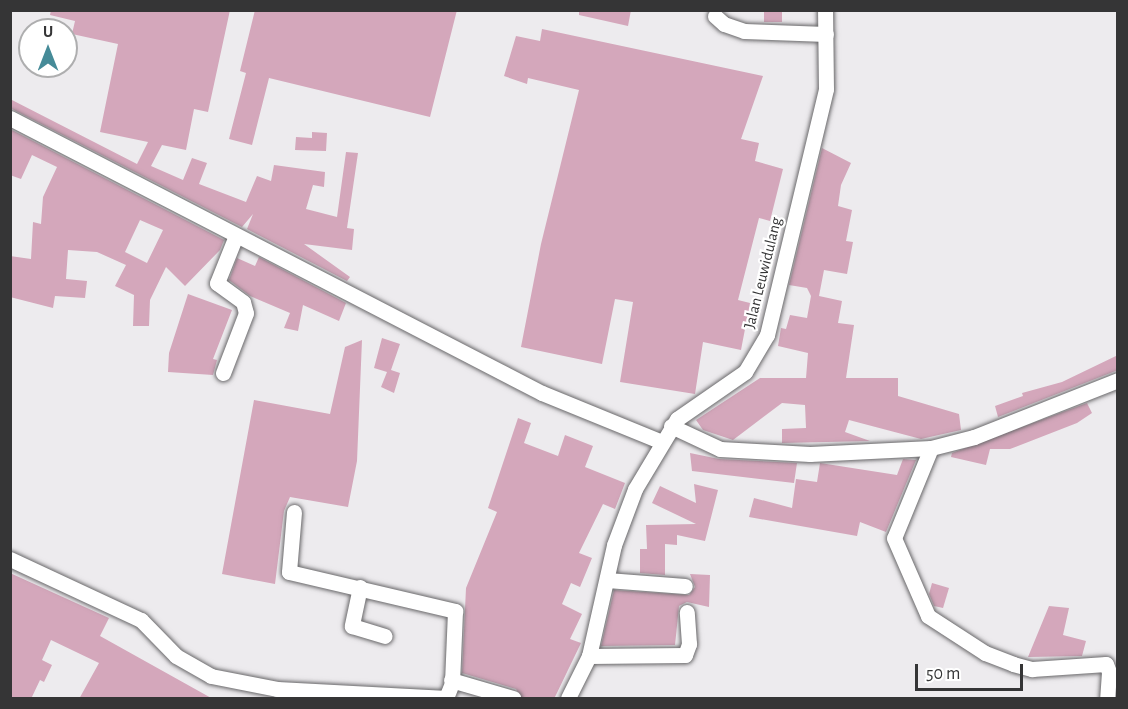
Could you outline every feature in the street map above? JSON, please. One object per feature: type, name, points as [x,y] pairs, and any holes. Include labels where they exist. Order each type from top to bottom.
[{"type":"street","name":"Jalan Leuwidulang","points":[[568,699],[589,656],[624,511],[662,442],[671,426],[696,403],[737,379],[763,347],[826,89],[825,10]]},
{"type":"street","points":[[714,16],[730,27],[744,31],[826,34]]},
{"type":"street","points":[[10,118],[235,238],[542,393],[662,442]]},
{"type":"street","points":[[223,373],[246,314],[243,302],[218,283],[235,238]]},
{"type":"street","points":[[671,426],[720,449],[810,454],[931,448],[974,437],[1118,380]]},
{"type":"street","points":[[931,448],[894,538],[928,616],[985,652],[1013,664],[1032,669],[1106,664],[1109,672],[1107,699]]},
{"type":"street","points":[[294,512],[289,573],[360,587],[454,611],[449,691]]},
{"type":"street","points":[[10,559],[134,615],[176,656],[211,676],[277,689],[449,691],[513,699]]},
{"type":"street","points":[[607,580],[685,586]]},
{"type":"street","points":[[360,587],[352,626],[385,636]]},
{"type":"street","points":[[589,656],[685,655],[689,644],[687,612]]},
{"type":"building","points":[[51,10],[230,10],[208,112],[194,109],[186,150],[162,145],[151,166],[183,180],[192,158],[207,163],[199,184],[246,202],[257,176],[271,181],[274,165],[325,172],[324,187],[313,185],[306,209],[337,217],[346,152],[358,153],[347,228],[354,229],[352,250],[304,244],[350,277],[347,281],[247,229],[253,214],[242,227],[10,108],[10,99],[137,164],[148,142],[100,132],[118,44],[78,35],[78,18],[50,15]]},
{"type":"building","points":[[255,10],[457,10],[430,117],[269,78],[252,145],[229,139],[246,73],[240,71]]},
{"type":"building","points":[[579,10],[631,10],[628,26],[579,15]]},
{"type":"building","points":[[764,10],[782,10],[782,22],[764,22]]},
{"type":"building","points":[[542,29],[763,76],[741,139],[759,143],[755,161],[783,169],[770,221],[759,218],[738,300],[750,303],[741,350],[703,342],[695,394],[620,382],[633,302],[615,299],[602,364],[521,347],[541,244],[579,90],[528,78],[527,84],[504,76],[516,36],[540,41]]},
{"type":"building","points":[[10,129],[224,240],[220,250],[185,286],[166,267],[150,300],[149,326],[133,326],[134,295],[115,286],[126,265],[97,252],[68,250],[66,279],[87,281],[85,298],[55,296],[53,308],[10,297],[10,256],[31,259],[33,222],[41,224],[43,197],[57,167],[32,155],[21,179],[10,175]],"holes":[[[140,220],[163,230],[147,263],[125,252]]]},
{"type":"building","points":[[312,132],[327,133],[326,151],[295,150],[296,137],[312,138]]},
{"type":"building","points":[[822,148],[851,163],[841,185],[838,206],[852,210],[846,241],[853,242],[847,274],[824,270],[819,296],[842,301],[838,323],[854,325],[846,378],[898,378],[898,396],[959,414],[961,430],[921,439],[849,420],[845,432],[870,441],[782,443],[782,429],[806,428],[805,405],[782,403],[733,440],[703,430],[696,420],[760,378],[806,378],[808,353],[778,346],[781,328],[786,329],[790,315],[807,318],[811,296],[807,288],[789,285]]},
{"type":"building","points":[[259,257],[346,303],[339,321],[303,305],[298,331],[284,328],[290,313],[250,296],[229,280],[237,258],[255,266]]},
{"type":"building","points":[[188,294],[232,310],[213,359],[217,360],[213,375],[168,372],[169,353]]},
{"type":"building","points":[[382,338],[400,344],[391,370],[400,373],[394,393],[381,387],[387,372],[374,368]]},
{"type":"building","points":[[362,340],[357,461],[348,507],[290,497],[284,511],[275,584],[222,574],[254,400],[330,414],[345,347]]},
{"type":"building","points":[[1118,355],[1118,370],[998,417],[995,406],[1023,396],[1022,393],[1062,382]]},
{"type":"building","points":[[1087,403],[1092,413],[1077,423],[1010,449],[990,449],[986,465],[951,457],[952,453]]},
{"type":"building","points":[[518,418],[531,423],[524,443],[558,456],[565,435],[593,446],[585,467],[625,483],[615,509],[603,504],[579,553],[592,558],[580,587],[571,583],[562,604],[582,614],[570,639],[581,643],[554,699],[522,699],[516,689],[462,673],[466,588],[497,512],[488,508]]},
{"type":"building","points":[[690,453],[719,459],[797,463],[794,483],[692,471]]},
{"type":"building","points":[[903,459],[916,460],[886,532],[860,522],[857,536],[749,517],[754,498],[792,508],[796,479],[817,482],[820,463],[897,475]]},
{"type":"building","points":[[694,484],[718,490],[705,541],[677,535],[677,545],[665,544],[665,575],[640,573],[640,549],[647,549],[646,525],[696,524],[652,503],[660,486],[696,503]]},
{"type":"building","points":[[10,573],[109,618],[100,636],[213,699],[79,699],[99,663],[51,640],[42,660],[52,665],[44,682],[40,680],[31,699],[10,699]]},
{"type":"building","points":[[690,574],[710,575],[709,607],[687,602],[679,606],[675,645],[601,646],[614,590],[689,595],[695,587]]},
{"type":"building","points":[[932,583],[949,588],[943,608],[934,606],[929,594]]},
{"type":"building","points":[[1049,606],[1069,608],[1063,635],[1086,641],[1082,656],[1028,657]]}]
